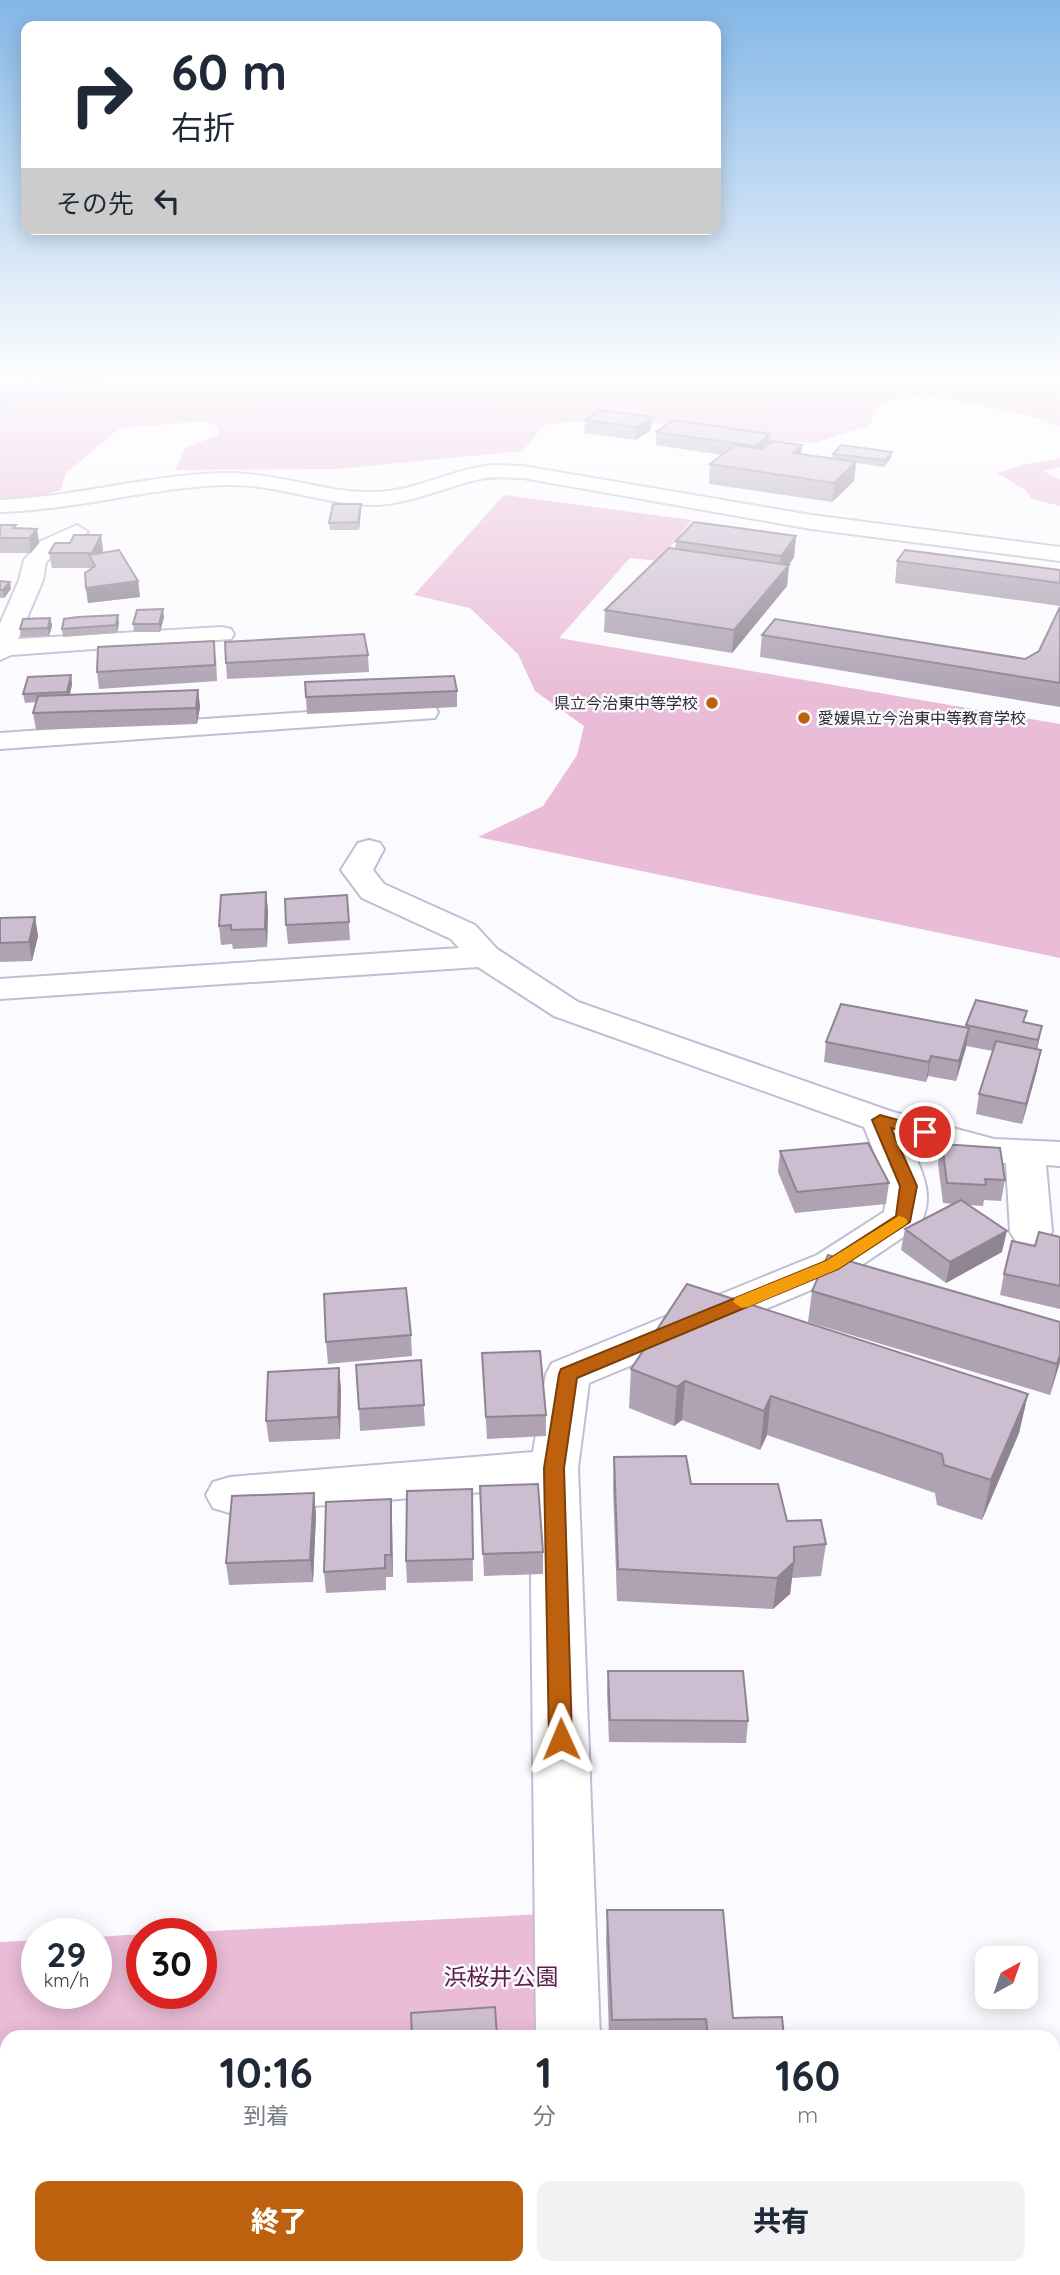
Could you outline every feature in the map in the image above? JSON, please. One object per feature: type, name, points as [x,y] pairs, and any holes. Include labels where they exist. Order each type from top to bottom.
[{"type":"street","points":[[0,506],[24,506],[108,496],[181,484]]},
{"type":"street","points":[[275,484],[359,498],[392,497],[439,484]]},
{"type":"street","points":[[593,484],[811,522],[1060,554]]},
{"type":"street","points":[[77,532],[50,546],[35,560],[31,580],[1,650],[222,635]]},
{"type":"street","points":[[0,741],[425,712]]},
{"type":"street","points":[[369,849],[358,870],[373,891],[463,932],[485,956],[566,1009],[880,1120],[993,1152],[1043,1154],[1031,1231]]},
{"type":"street","points":[[0,989],[485,956]]},
{"type":"street","points":[[568,2030],[554,1468],[568,1374],[832,1265],[904,1219],[908,1186],[880,1120]]},
{"type":"street","points":[[832,1265],[886,1280]]},
{"type":"street","points":[[230,1495],[554,1468]]},
{"type":"green space","points":[[0,484],[63,484],[61,490],[20,501],[0,499]]},
{"type":"green space","points":[[1015,484],[1060,484],[1060,506],[1032,499]]},
{"type":"green space","name":"愛媛県立今治東中等教育学校","points":[[504,495],[692,520],[659,561],[630,558],[559,638],[1060,724],[1060,958],[478,837],[543,806],[577,755],[584,726],[535,691],[518,654],[470,608],[414,595]]},
{"type":"green space","name":"浜桜井公園","points":[[561,1913],[570,2030],[0,2030],[0,1942],[21,1941],[21,2009],[112,2009],[112,1936],[126,1935],[126,2009],[217,2009],[217,1931]]},
{"type":"building","points":[[333,504],[361,504],[358,522],[329,523]]},
{"type":"building","points":[[694,522],[796,536],[781,556],[676,541]]},
{"type":"building","points":[[0,525],[37,529],[29,538],[0,538]]},
{"type":"building","points":[[74,535],[101,535],[92,553],[49,553],[55,543],[70,543]]},
{"type":"building","points":[[669,548],[789,565],[734,630],[605,610]]},
{"type":"building","points":[[119,550],[138,581],[86,588],[85,573],[95,566],[89,555]]},
{"type":"building","points":[[905,550],[1060,570],[1060,583],[897,561]]},
{"type":"building","points":[[0,581],[10,582],[0,590]]},
{"type":"building","points":[[1060,607],[1060,683],[762,635],[775,619],[1025,659],[1039,651]]},
{"type":"building","points":[[163,609],[159,624],[133,624],[137,610]]},
{"type":"building","points":[[118,615],[116,625],[62,629],[64,619]]},
{"type":"building","points":[[50,618],[48,628],[20,629],[23,619]]},
{"type":"building","points":[[364,634],[368,655],[226,663],[225,642]]},
{"type":"building","points":[[214,641],[215,665],[97,672],[98,647]]},
{"type":"building","points":[[71,675],[67,692],[23,694],[28,677]]},
{"type":"building","points":[[454,676],[457,691],[306,697],[305,682]]},
{"type":"building","points":[[198,690],[196,708],[33,713],[38,696]]},
{"type":"building","points":[[266,892],[265,929],[231,930],[231,925],[219,926],[221,895]]},
{"type":"building","points":[[347,895],[349,922],[286,925],[285,899]]},
{"type":"building","points":[[35,917],[29,942],[0,943],[0,918]]},
{"type":"building","points":[[976,1000],[1027,1011],[1023,1022],[1042,1026],[1038,1040],[966,1025]]},
{"type":"building","points":[[841,1004],[969,1028],[959,1061],[931,1056],[929,1062],[826,1042]]},
{"type":"building","points":[[996,1041],[1041,1050],[1026,1104],[979,1094]]},
{"type":"building","points":[[868,1143],[889,1183],[797,1192],[780,1151]]},
{"type":"building","points":[[942,1144],[1000,1148],[1005,1180],[985,1179],[986,1185],[947,1183]]},
{"type":"building","points":[[961,1200],[1007,1231],[950,1262],[905,1229]]},
{"type":"building","points":[[1039,1232],[1060,1237],[1060,1286],[1004,1274],[1012,1241],[1035,1246]]},
{"type":"building","points":[[828,1255],[1060,1322],[1060,1355],[1057,1364],[812,1291]]},
{"type":"building","points":[[687,1284],[1028,1394],[991,1480],[944,1465],[942,1454],[771,1396],[764,1411],[685,1381],[677,1387],[631,1369]]},
{"type":"building","points":[[406,1288],[411,1335],[326,1342],[324,1294]]},
{"type":"building","points":[[540,1351],[546,1415],[486,1417],[482,1353]]},
{"type":"building","points":[[421,1360],[424,1405],[359,1409],[356,1365]]},
{"type":"building","points":[[339,1368],[338,1417],[266,1421],[268,1372]]},
{"type":"building","points":[[686,1456],[691,1484],[778,1484],[787,1521],[821,1520],[826,1544],[794,1547],[794,1562],[777,1578],[618,1569],[614,1457]]},
{"type":"building","points":[[538,1484],[543,1552],[483,1554],[480,1486]]},
{"type":"building","points":[[472,1489],[473,1559],[406,1561],[407,1491]]},
{"type":"building","points":[[314,1493],[310,1560],[226,1563],[232,1496]]},
{"type":"building","points":[[391,1499],[391,1555],[385,1555],[385,1568],[324,1572],[326,1502]]},
{"type":"building","points":[[608,1671],[743,1671],[748,1721],[610,1720]]},
{"type":"building","points":[[607,1910],[723,1910],[733,2018],[782,2017],[783,2030],[707,2030],[706,2019],[612,2020]]},
{"type":"building","points":[[495,2007],[497,2030],[412,2030],[411,2013]]},
{"type":"slow traffic","points":[[742,1302],[832,1265],[899,1222]]},
{"type":"place","name":"県立今治東中等学校","points":[[712,703]]},
{"type":"place","name":"愛媛県立今治東中等教育学校","points":[[804,718]]},
{"type":"route","points":[[561,1739],[554,1468],[568,1374],[832,1265],[904,1219],[908,1186],[880,1120],[925,1132]]}]
